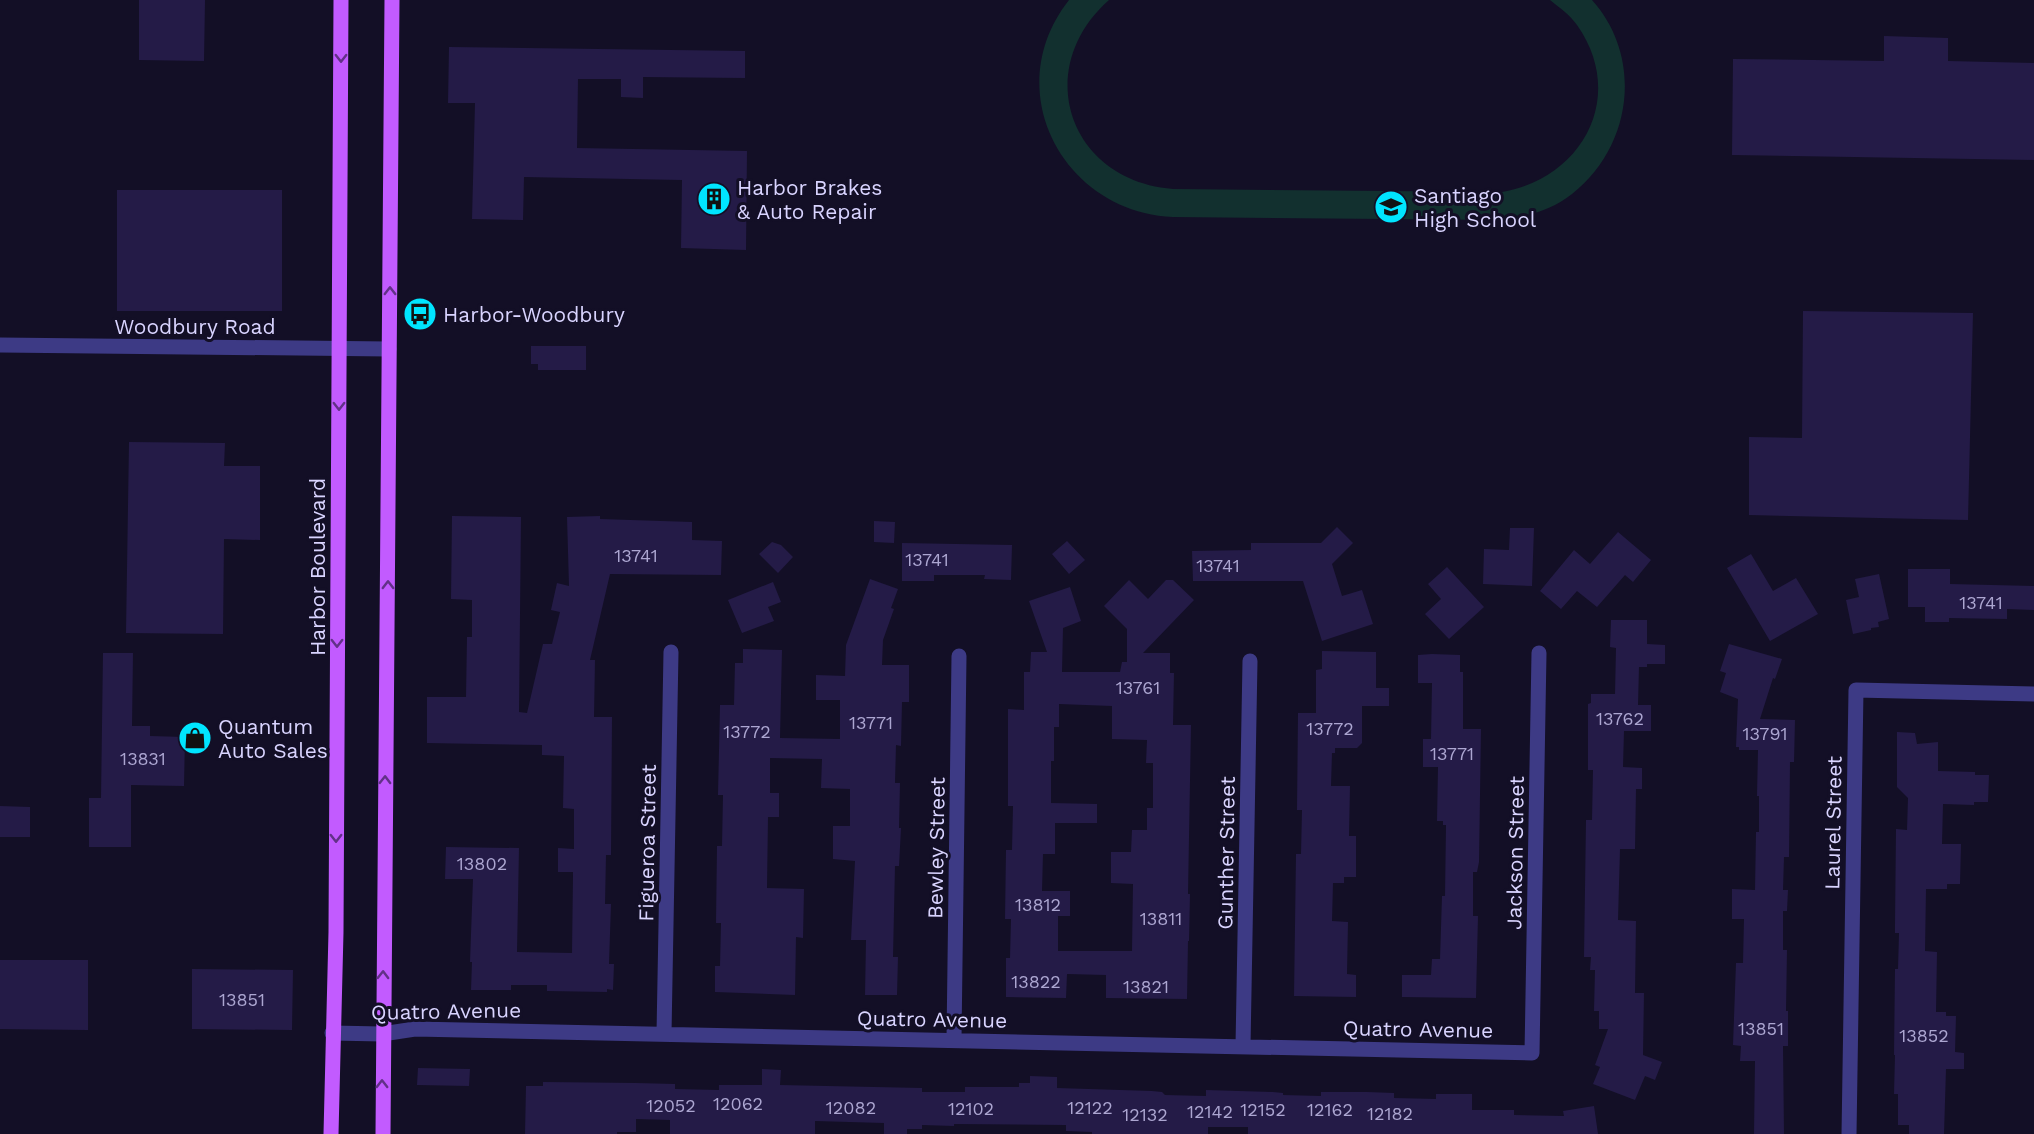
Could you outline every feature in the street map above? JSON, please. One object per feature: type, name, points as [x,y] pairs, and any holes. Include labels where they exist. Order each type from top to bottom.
[{"type":"main road","name":"Harbor Boulevard","points":[[331,1134],[336,932],[341,0]]},
{"type":"main road","points":[[383,1134],[392,0]]},
{"type":"street","name":"Woodbury Road","points":[[0,345],[389,349]]},
{"type":"street","name":"Figueroa Street","points":[[664,1034],[671,652]]},
{"type":"street","name":"Jackson Street","points":[[1532,1053],[1539,653]]},
{"type":"street","name":"Bewley Street","points":[[954,1040],[959,656]]},
{"type":"street","name":"Gunther Street","points":[[1243,1046],[1250,661]]},
{"type":"street","name":"Laurel Street","points":[[1849,1134],[1856,690],[2034,694]]},
{"type":"street","name":"Quatro Avenue","points":[[332,1033],[382,1034],[415,1029],[1532,1053]]},
{"type":"green space","points":[[1069,0],[1109,0],[1085,28],[1071,58],[1068,88],[1073,117],[1086,144],[1108,166],[1137,181],[1173,189],[1502,192],[1531,184],[1555,170],[1575,152],[1589,130],[1597,105],[1598,79],[1591,52],[1574,21],[1550,0],[1592,0],[1609,23],[1619,48],[1624,74],[1624,101],[1618,127],[1608,152],[1592,175],[1564,200],[1540,212],[1504,220],[1173,217],[1134,210],[1100,194],[1073,170],[1053,140],[1042,107],[1040,71],[1049,35]]},
{"type":"building","points":[[139,0],[205,0],[204,61],[139,60]]},
{"type":"building","points":[[1884,36],[1948,38],[1948,61],[2034,63],[2034,160],[1732,155],[1733,59],[1884,61]]},
{"type":"building","points":[[449,47],[745,51],[745,78],[643,77],[643,98],[621,97],[621,79],[578,79],[577,148],[747,151],[746,250],[681,248],[682,180],[524,177],[523,220],[472,219],[475,103],[448,103]]},
{"type":"building","points":[[117,190],[282,190],[282,311],[117,311]]},
{"type":"building","points":[[1803,311],[1973,313],[1968,520],[1749,515],[1749,437],[1802,438]]},
{"type":"building","points":[[531,346],[586,346],[586,370],[538,370],[538,364],[531,364]]},
{"type":"building","points":[[129,442],[225,443],[224,466],[260,466],[260,540],[224,539],[223,634],[126,633]]},
{"type":"building","points":[[452,516],[521,517],[519,712],[527,713],[543,644],[552,644],[560,612],[551,610],[557,583],[569,586],[567,517],[600,516],[600,519],[692,522],[692,540],[722,541],[721,575],[610,574],[590,660],[595,660],[594,717],[612,717],[611,855],[606,855],[605,904],[611,904],[609,964],[614,964],[613,990],[607,989],[607,992],[547,991],[547,985],[511,985],[511,990],[471,990],[473,879],[445,879],[446,847],[519,848],[517,952],[572,953],[573,872],[558,872],[558,848],[574,849],[574,809],[563,808],[564,756],[542,755],[542,745],[427,743],[427,697],[466,697],[467,637],[472,637],[472,600],[451,599]]},
{"type":"building","points":[[874,521],[895,522],[894,543],[874,542]]},
{"type":"building","points":[[1337,527],[1353,543],[1332,564],[1342,596],[1362,590],[1373,624],[1322,641],[1303,581],[1193,581],[1192,551],[1251,550],[1251,543],[1321,543]]},
{"type":"building","points":[[1510,528],[1534,528],[1532,586],[1483,584],[1484,549],[1509,550]]},
{"type":"building","points":[[1618,532],[1651,560],[1633,582],[1625,575],[1597,607],[1577,591],[1561,609],[1540,591],[1574,550],[1590,564]]},
{"type":"building","points":[[1067,541],[1085,560],[1069,574],[1052,554]]},
{"type":"building","points":[[772,542],[781,545],[793,557],[778,573],[759,554]]},
{"type":"building","points":[[902,543],[1012,545],[1011,580],[984,579],[985,575],[934,575],[934,581],[902,581]]},
{"type":"building","points":[[1751,554],[1773,591],[1796,578],[1818,614],[1770,641],[1727,568]]},
{"type":"building","points":[[1447,567],[1484,607],[1449,639],[1425,614],[1441,599],[1428,584]]},
{"type":"building","points":[[1908,569],[1950,569],[1950,584],[2034,586],[2034,610],[2007,609],[2007,619],[1949,618],[1949,622],[1925,622],[1925,607],[1908,607]]},
{"type":"building","points":[[1879,574],[1889,619],[1878,622],[1879,627],[1853,634],[1846,600],[1859,597],[1855,579]]},
{"type":"building","points":[[870,579],[898,589],[891,608],[894,609],[883,640],[882,665],[909,665],[909,702],[902,702],[901,746],[896,745],[895,783],[900,783],[899,828],[901,828],[899,866],[895,866],[893,957],[898,957],[897,995],[865,995],[866,940],[851,940],[855,861],[833,859],[833,826],[850,826],[850,789],[821,788],[822,759],[770,758],[770,793],[779,793],[779,817],[768,817],[767,888],[804,889],[803,938],[796,937],[795,995],[715,992],[715,966],[720,966],[721,923],[716,923],[717,846],[722,846],[723,795],[718,795],[720,705],[734,705],[735,663],[743,663],[743,649],[782,650],[780,738],[840,739],[840,700],[816,700],[816,675],[845,676],[846,645]]},
{"type":"building","points":[[1129,580],[1148,599],[1166,580],[1173,580],[1194,600],[1143,653],[1170,653],[1170,673],[1174,673],[1173,725],[1191,725],[1187,999],[1106,998],[1106,975],[1067,974],[1066,998],[1006,997],[1006,958],[1010,958],[1011,919],[1005,919],[1006,850],[1012,850],[1013,806],[1008,806],[1008,709],[1024,710],[1024,672],[1030,672],[1031,652],[1047,652],[1029,601],[1070,587],[1081,621],[1063,628],[1062,672],[1120,672],[1122,662],[1127,662],[1127,629],[1104,606]],"holes":[[[1059,704],[1112,706],[1112,739],[1147,740],[1146,763],[1153,763],[1153,808],[1147,808],[1147,830],[1132,830],[1131,852],[1111,852],[1111,883],[1133,884],[1132,951],[1058,951],[1058,916],[1070,916],[1070,891],[1042,891],[1043,854],[1055,854],[1055,823],[1097,823],[1097,804],[1051,803],[1051,761],[1054,761],[1054,727],[1059,727]]]},
{"type":"building","points":[[773,582],[781,602],[768,607],[774,621],[742,633],[728,600]]},
{"type":"building","points":[[1611,620],[1647,620],[1647,644],[1665,645],[1665,664],[1647,664],[1647,667],[1639,667],[1638,705],[1651,705],[1651,731],[1624,731],[1623,767],[1642,768],[1642,789],[1636,789],[1635,849],[1620,849],[1618,920],[1636,921],[1635,993],[1644,993],[1643,1055],[1662,1062],[1655,1080],[1645,1076],[1635,1100],[1593,1084],[1600,1067],[1595,1065],[1608,1029],[1599,1029],[1599,1011],[1594,1011],[1595,970],[1590,970],[1591,957],[1584,957],[1586,820],[1592,820],[1593,770],[1588,770],[1588,704],[1591,703],[1591,694],[1615,694],[1616,648],[1610,647]]},
{"type":"building","points":[[1729,644],[1782,659],[1775,679],[1773,678],[1760,719],[1795,720],[1794,762],[1790,762],[1789,857],[1784,857],[1783,890],[1788,890],[1787,911],[1783,911],[1783,950],[1787,950],[1786,1011],[1788,1011],[1788,1046],[1783,1046],[1784,1134],[1754,1134],[1755,1061],[1740,1061],[1741,1046],[1733,1045],[1736,963],[1743,963],[1744,919],[1732,919],[1732,889],[1755,890],[1759,796],[1757,796],[1758,750],[1739,750],[1739,747],[1736,747],[1738,699],[1720,692],[1726,673],[1720,671]]},
{"type":"building","points":[[1322,651],[1376,652],[1376,688],[1389,688],[1389,706],[1362,706],[1362,743],[1357,748],[1335,748],[1335,753],[1332,753],[1331,786],[1350,786],[1349,836],[1356,836],[1356,877],[1344,877],[1344,883],[1333,883],[1332,921],[1348,922],[1347,974],[1356,975],[1356,997],[1294,996],[1296,854],[1301,854],[1302,810],[1297,810],[1298,713],[1316,713],[1316,670],[1322,669]]},
{"type":"building","points":[[103,653],[133,653],[132,726],[150,726],[150,736],[185,737],[184,786],[131,785],[131,847],[89,847],[89,798],[101,798]]},
{"type":"building","points":[[1418,655],[1460,655],[1460,672],[1463,672],[1463,729],[1481,729],[1479,862],[1477,872],[1473,872],[1473,916],[1478,916],[1476,998],[1402,997],[1402,975],[1431,975],[1432,959],[1440,959],[1442,896],[1445,896],[1446,825],[1443,825],[1443,821],[1437,821],[1438,767],[1423,767],[1423,739],[1431,739],[1432,683],[1418,683]]},
{"type":"building","points":[[1897,732],[1915,733],[1917,744],[1938,742],[1938,771],[1975,772],[1975,775],[1989,775],[1988,802],[1974,802],[1974,805],[1943,804],[1942,844],[1961,844],[1960,884],[1947,884],[1947,889],[1926,889],[1925,951],[1937,952],[1936,1012],[1946,1012],[1946,1016],[1956,1016],[1955,1052],[1964,1053],[1964,1069],[1946,1069],[1944,1134],[1909,1134],[1909,1125],[1898,1125],[1898,1094],[1894,1094],[1895,969],[1898,969],[1899,933],[1895,933],[1896,829],[1907,830],[1908,798],[1897,787]]},
{"type":"building","points":[[0,806],[30,807],[30,837],[0,837]]},
{"type":"building","points":[[0,960],[88,960],[88,1030],[0,1029]]},
{"type":"building","points":[[192,969],[293,970],[292,1030],[192,1029]]},
{"type":"building","points":[[418,1068],[470,1069],[469,1086],[417,1085]]},
{"type":"building","points":[[762,1069],[781,1070],[780,1085],[922,1088],[922,1092],[965,1092],[965,1087],[1019,1087],[1019,1083],[1030,1083],[1030,1076],[1057,1077],[1057,1088],[1152,1091],[1162,1092],[1165,1095],[1206,1096],[1206,1090],[1321,1096],[1321,1092],[1367,1092],[1394,1093],[1394,1098],[1436,1099],[1436,1094],[1472,1094],[1472,1110],[1514,1110],[1514,1115],[1564,1116],[1563,1111],[1594,1106],[1598,1134],[1248,1134],[1248,1127],[1208,1127],[1208,1134],[1092,1134],[1092,1132],[1066,1131],[1066,1125],[954,1124],[954,1126],[922,1125],[922,1129],[907,1129],[907,1134],[884,1134],[884,1123],[815,1121],[815,1134],[670,1134],[670,1120],[636,1119],[636,1132],[525,1134],[526,1086],[543,1086],[543,1082],[636,1083],[675,1084],[675,1089],[719,1090],[719,1085],[762,1085]]},
{"type":"place","name":"Harbor Brakes & Auto Repair","points":[[714,199]]},
{"type":"place","name":"Santiago High School","points":[[1391,207]]},
{"type":"place","name":"Harbor-Woodbury","points":[[420,314]]},
{"type":"place","name":"Quantum Auto Sales","points":[[195,738]]}]
